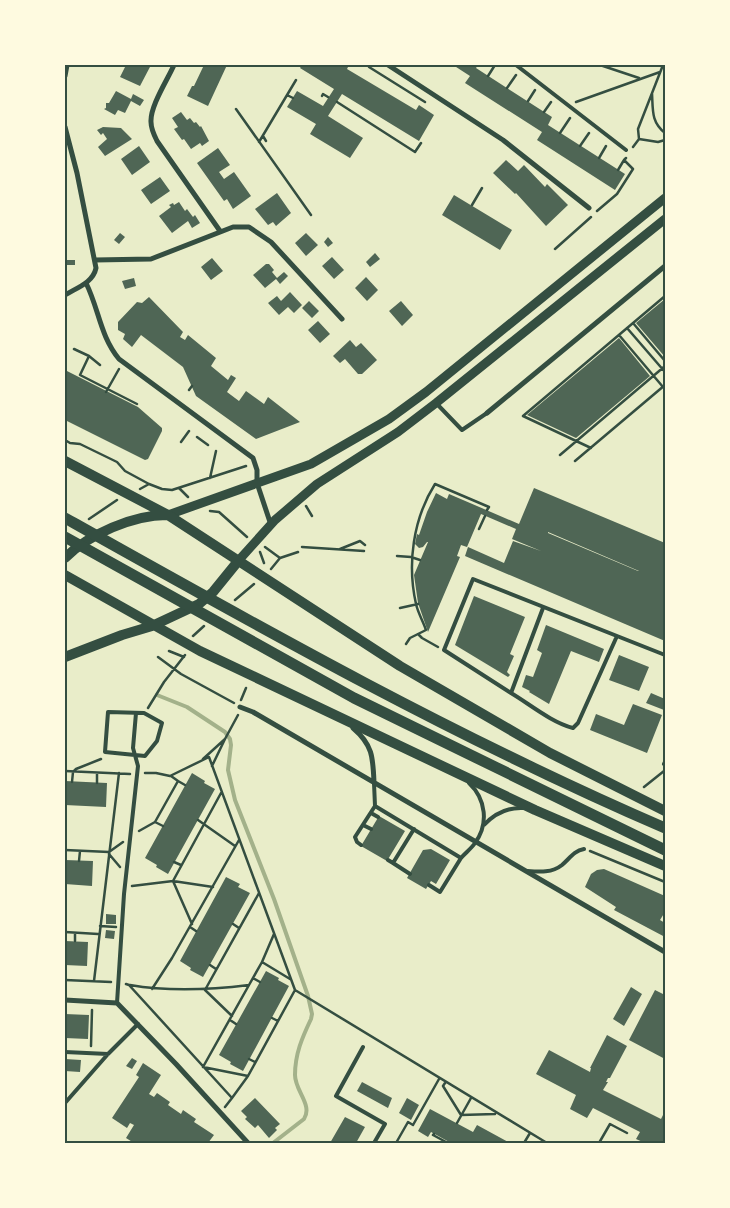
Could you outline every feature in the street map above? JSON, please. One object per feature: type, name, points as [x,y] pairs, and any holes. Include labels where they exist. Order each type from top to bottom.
[{"type":"main road","points":[[65,461],[168,515],[240,560],[400,666],[550,753],[665,812]]},
{"type":"main road","points":[[65,558],[83,542],[108,530],[140,518],[168,515]]},
{"type":"main road","points":[[67,519],[259,627],[416,710],[606,802],[665,828]]},
{"type":"main road","points":[[65,537],[354,698],[665,850]]},
{"type":"main road","points":[[65,658],[122,635],[152,626],[199,604],[213,592],[240,560]]},
{"type":"main road","points":[[65,575],[152,626],[195,648],[457,774],[665,866]]},
{"type":"street","points":[[65,76],[67,65]]},
{"type":"street","points":[[174,65],[152,112],[151,123],[153,131],[157,141],[220,231]]},
{"type":"street","points":[[388,65],[503,140],[589,208]]},
{"type":"street","points":[[65,127],[95,260],[95,272],[86,283],[65,295]]},
{"type":"street","points":[[168,515],[311,464],[389,419],[433,386],[665,198]]},
{"type":"street","points":[[240,560],[270,525],[317,484],[398,432],[665,219]]},
{"type":"street","points":[[95,260],[151,259],[220,231],[234,227],[249,227],[264,236],[342,319]]},
{"type":"street","points":[[487,413],[665,266]]},
{"type":"street","points":[[86,283],[99,314],[103,333],[111,349],[119,359],[253,458],[258,470],[257,483],[270,525]]},
{"type":"street","points":[[240,704],[665,952]]},
{"type":"street","points":[[334,714],[358,732],[369,746],[372,756],[374,783]]},
{"type":"street","points":[[65,1000],[117,1003],[248,1143]]},
{"type":"lane","points":[[516,65],[626,150]]},
{"type":"lane","points":[[436,403],[462,430],[487,413]]},
{"type":"lane","points":[[617,636],[578,723],[573,728],[564,726],[444,650],[473,579],[543,608],[617,636],[665,655]]},
{"type":"lane","points":[[512,693],[543,608]]},
{"type":"lane","points":[[108,712],[136,713],[144,713],[162,723],[158,741],[145,756],[105,752],[108,712]]},
{"type":"lane","points":[[117,1003],[125,887],[138,766],[133,748],[136,713]]},
{"type":"lane","points":[[457,774],[472,786],[479,795],[484,808],[484,825]]},
{"type":"lane","points":[[361,845],[355,837],[375,806],[374,783]]},
{"type":"lane","points":[[375,806],[461,858]]},
{"type":"lane","points":[[429,885],[440,892],[461,858],[476,843],[484,825],[493,816],[508,809],[522,808],[535,810]]},
{"type":"lane","points":[[371,813],[378,817]]},
{"type":"lane","points":[[364,825],[371,829]]},
{"type":"lane","points":[[393,863],[414,829]]},
{"type":"lane","points":[[404,833],[410,836]]},
{"type":"lane","points":[[397,844],[403,848]]},
{"type":"lane","points":[[525,871],[544,872],[554,870],[574,853],[584,849]]},
{"type":"lane","points":[[388,860],[410,874]]},
{"type":"lane","points":[[65,1103],[108,1054],[138,1024]]},
{"type":"lane","points":[[363,1047],[336,1096],[385,1124],[374,1143]]},
{"type":"lane","points":[[65,1052],[108,1054]]},
{"type":"path","points":[[370,65],[369,67],[425,102]]},
{"type":"path","points":[[488,76],[495,65]]},
{"type":"path","points":[[600,65],[640,78]]},
{"type":"path","points":[[641,121],[663,65]]},
{"type":"path","points":[[567,105],[660,72]]},
{"type":"path","points":[[507,88],[516,75]]},
{"type":"path","points":[[259,142],[296,80]]},
{"type":"path","points":[[528,101],[535,90]]},
{"type":"path","points":[[652,92],[653,116],[657,127],[665,133]]},
{"type":"path","points":[[322,96],[324,94],[328,97]]},
{"type":"path","points":[[287,95],[293,98]]},
{"type":"path","points":[[337,102],[415,152],[421,143]]},
{"type":"path","points":[[544,112],[551,102]]},
{"type":"path","points":[[236,109],[311,215]]},
{"type":"path","points":[[560,133],[570,118]]},
{"type":"path","points":[[580,146],[589,133]]},
{"type":"path","points":[[263,136],[266,141]]},
{"type":"path","points":[[639,139],[658,142],[665,140]]},
{"type":"path","points":[[599,158],[606,146]]},
{"type":"path","points":[[618,170],[624,160]]},
{"type":"path","points":[[555,249],[617,194],[634,169]]},
{"type":"path","points":[[472,205],[482,188]]},
{"type":"path","points":[[591,448],[523,416],[665,296]]},
{"type":"path","points":[[633,323],[665,361]]},
{"type":"path","points":[[628,328],[663,367],[665,372]]},
{"type":"path","points":[[575,461],[664,386],[619,335]]},
{"type":"path","points":[[74,349],[89,356],[100,365]]},
{"type":"path","points":[[89,356],[80,375],[137,404]]},
{"type":"path","points":[[107,390],[121,367]]},
{"type":"path","points":[[560,455],[663,367]]},
{"type":"path","points":[[189,390],[192,386]]},
{"type":"path","points":[[181,442],[189,431]]},
{"type":"path","points":[[197,437],[208,445]]},
{"type":"path","points":[[65,440],[70,443],[80,444],[116,462],[125,471],[162,489],[179,488],[251,464]]},
{"type":"path","points":[[210,478],[216,451]]},
{"type":"path","points":[[143,487],[149,484]]},
{"type":"path","points":[[406,644],[410,638],[426,630],[417,605],[412,557],[415,531],[435,484],[489,507],[487,510]]},
{"type":"path","points":[[179,488],[197,511],[219,512],[252,542]]},
{"type":"path","points":[[479,529],[485,516]]},
{"type":"path","points":[[338,550],[360,542],[365,546]]},
{"type":"path","points":[[264,564],[260,547],[280,558]]},
{"type":"path","points":[[302,547],[364,551]]},
{"type":"path","points":[[271,568],[280,558],[298,552]]},
{"type":"path","points":[[397,556],[412,557],[420,560]]},
{"type":"path","points":[[400,608],[417,605]]},
{"type":"path","points":[[418,634],[444,650]]},
{"type":"path","points":[[144,713],[164,682],[185,656],[170,651]]},
{"type":"path","points":[[158,657],[175,669],[240,704]]},
{"type":"path","points":[[212,766],[240,712],[240,704],[246,688]]},
{"type":"path","points":[[199,761],[225,740]]},
{"type":"path","points":[[73,772],[101,759],[105,752]]},
{"type":"path","points":[[170,776],[209,757],[295,990],[496,1114],[547,1143]]},
{"type":"path","points":[[65,771],[137,775],[156,773],[170,776],[185,785]]},
{"type":"path","points":[[644,787],[665,771]]},
{"type":"path","points":[[72,782],[73,772]]},
{"type":"path","points":[[97,773],[97,783]]},
{"type":"path","points":[[94,981],[119,773]]},
{"type":"path","points":[[137,832],[155,822],[178,781]]},
{"type":"path","points":[[196,931],[191,926],[173,881],[221,792]]},
{"type":"path","points":[[198,820],[235,847]]},
{"type":"path","points":[[155,822],[163,826]]},
{"type":"path","points":[[65,850],[108,852],[131,837]]},
{"type":"path","points":[[152,989],[191,926],[239,840]]},
{"type":"path","points":[[584,849],[665,882]]},
{"type":"path","points":[[80,851],[80,861]]},
{"type":"path","points":[[108,852],[126,876]]},
{"type":"path","points":[[174,862],[181,865]]},
{"type":"path","points":[[133,886],[134,877]]},
{"type":"path","points":[[125,887],[173,881],[214,886],[220,889]]},
{"type":"path","points":[[205,990],[259,892]]},
{"type":"path","points":[[233,924],[239,928]]},
{"type":"path","points":[[100,926],[122,928]]},
{"type":"path","points":[[65,932],[99,934]]},
{"type":"path","points":[[75,932],[75,941]]},
{"type":"path","points":[[203,1067],[262,962],[274,934]]},
{"type":"path","points":[[262,962],[291,980]]},
{"type":"path","points":[[210,966],[216,969]]},
{"type":"path","points":[[253,978],[260,982]]},
{"type":"path","points":[[65,980],[115,982]]},
{"type":"path","points":[[123,983],[152,989],[205,990],[249,985]]},
{"type":"path","points":[[129,985],[232,1098]]},
{"type":"path","points":[[205,990],[232,1016]]},
{"type":"path","points":[[221,1113],[248,1076],[295,990]]},
{"type":"path","points":[[90,1053],[92,1010]]},
{"type":"path","points":[[272,1018],[278,1021]]},
{"type":"path","points":[[230,1020],[236,1024]]},
{"type":"path","points":[[249,1059],[255,1062]]},
{"type":"path","points":[[203,1067],[248,1076]]},
{"type":"path","points":[[396,1143],[408,1122],[413,1125],[439,1079]]},
{"type":"path","points":[[445,1082],[443,1086],[461,1115]]},
{"type":"path","points":[[457,1124],[471,1098]]},
{"type":"path","points":[[461,1115],[496,1114]]},
{"type":"path","points":[[599,1143],[610,1124],[627,1133]]},
{"type":"path","points":[[524,1143],[530,1133]]},
{"type":"path","points":[[434,1134],[446,1143]]},
{"type":"building","points":[[126,65],[151,65],[140,86],[120,77]]},
{"type":"building","points":[[204,65],[227,65],[208,106],[187,96]]},
{"type":"building","points":[[302,65],[349,65],[347,69],[416,110],[419,105],[434,115],[419,141],[342,94],[328,116],[363,138],[350,158],[310,134],[316,124],[287,107],[297,91],[323,106],[334,89],[300,68]]},
{"type":"building","points":[[453,65],[478,65],[476,68],[552,117],[548,125],[625,174],[615,190],[537,140],[542,132],[465,83],[470,76]]},
{"type":"building","points":[[116,91],[131,99],[133,94],[144,100],[140,106],[131,101],[125,113],[118,110],[115,115],[104,109],[106,108],[106,103],[109,103]]},
{"type":"building","points":[[181,112],[187,120],[190,118],[194,123],[196,122],[201,126],[209,141],[202,146],[200,143],[191,149],[184,139],[182,140],[174,129],[178,127],[172,118]]},
{"type":"building","points":[[103,127],[121,128],[132,139],[105,156],[98,147],[107,139],[103,133],[101,135],[97,130]]},
{"type":"building","points":[[139,146],[150,162],[132,175],[121,159]]},
{"type":"building","points":[[218,148],[230,165],[219,172],[224,179],[234,172],[251,196],[233,209],[227,199],[224,201],[197,163]]},
{"type":"building","points":[[506,160],[518,171],[524,165],[545,187],[547,184],[568,205],[546,226],[516,193],[493,173]]},
{"type":"building","points":[[160,177],[170,191],[151,204],[141,190]]},
{"type":"building","points":[[277,193],[291,213],[276,226],[273,222],[268,225],[255,209]]},
{"type":"building","points":[[454,195],[512,230],[500,250],[442,215]]},
{"type":"building","points":[[179,202],[185,211],[187,209],[193,217],[195,215],[200,223],[192,228],[188,221],[172,233],[159,216],[171,207],[169,205]]},
{"type":"building","points":[[120,233],[125,237],[119,244],[114,240]]},
{"type":"building","points":[[306,233],[318,245],[306,256],[295,243]]},
{"type":"building","points":[[328,237],[333,243],[328,247],[324,242]]},
{"type":"building","points":[[375,253],[380,259],[370,267],[366,262]]},
{"type":"building","points":[[332,257],[344,270],[334,279],[322,266]]},
{"type":"building","points":[[212,258],[223,271],[211,280],[201,267]]},
{"type":"building","points":[[65,260],[75,260],[75,265],[65,265]]},
{"type":"building","points":[[266,264],[269,264],[274,270],[272,272],[277,278],[284,272],[288,276],[280,284],[276,279],[265,288],[253,275]]},
{"type":"building","points":[[366,277],[378,290],[367,301],[355,288]]},
{"type":"building","points":[[134,278],[136,286],[125,289],[122,281]]},
{"type":"building","points":[[290,292],[302,305],[294,313],[288,307],[279,315],[268,303],[277,296],[281,301]]},
{"type":"building","points":[[149,297],[183,332],[180,337],[185,340],[188,335],[216,358],[211,366],[228,380],[231,375],[236,378],[227,392],[239,401],[246,391],[264,404],[268,397],[300,422],[256,439],[196,396],[183,367],[141,335],[132,347],[123,339],[125,334],[118,330],[118,322],[137,302],[142,303]]},
{"type":"building","points":[[665,299],[665,357],[636,323]]},
{"type":"building","points":[[309,301],[319,311],[312,318],[302,308]]},
{"type":"building","points":[[401,301],[413,315],[402,326],[389,311]]},
{"type":"building","points":[[318,321],[330,334],[320,343],[308,330]]},
{"type":"building","points":[[619,338],[650,376],[576,438],[527,415]]},
{"type":"building","points":[[350,340],[356,347],[361,343],[377,360],[362,374],[358,374],[345,359],[340,363],[333,356]]},
{"type":"building","points":[[65,370],[138,407],[162,428],[148,459],[145,460],[65,420]]},
{"type":"building","points":[[534,488],[665,543],[665,641],[465,556],[468,547],[504,563],[513,541],[541,551],[512,539],[516,529],[481,514],[467,547],[461,545],[457,556],[460,557],[428,632],[418,603],[414,575],[428,542],[419,548],[415,544],[417,534],[419,535],[436,493],[447,499],[449,494],[519,524]],"holes":[[[548,532],[639,571],[548,533]]]},
{"type":"building","points":[[474,596],[525,617],[510,654],[514,656],[507,672],[510,675],[508,677],[455,645]]},
{"type":"building","points":[[546,625],[604,649],[599,662],[571,651],[549,704],[522,687],[526,675],[533,677],[542,653],[537,650]]},
{"type":"building","points":[[619,655],[649,667],[639,691],[609,680]]},
{"type":"building","points":[[651,693],[665,699],[664,710],[646,703]]},
{"type":"building","points":[[633,704],[662,715],[647,753],[590,730],[596,714],[624,725]]},
{"type":"building","points":[[192,773],[215,789],[168,874],[145,858]]},
{"type":"building","points":[[65,781],[107,783],[106,807],[65,805]]},
{"type":"building","points":[[379,816],[405,831],[387,861],[361,846]]},
{"type":"building","points":[[431,849],[450,860],[436,884],[431,881],[426,889],[407,878],[423,850]]},
{"type":"building","points":[[65,860],[93,861],[92,886],[65,884]]},
{"type":"building","points":[[604,869],[665,896],[665,912],[660,920],[665,923],[665,937],[614,910],[616,907],[585,887],[591,874],[597,870]]},
{"type":"building","points":[[226,877],[240,884],[238,887],[250,893],[203,977],[190,970],[191,968],[180,961]]},
{"type":"building","points":[[106,914],[116,915],[116,924],[106,924]]},
{"type":"building","points":[[106,930],[115,931],[114,939],[105,938]]},
{"type":"building","points":[[65,941],[88,942],[87,966],[65,965]]},
{"type":"building","points":[[266,971],[289,986],[243,1071],[219,1055]]},
{"type":"building","points":[[631,987],[642,994],[624,1026],[613,1019]]},
{"type":"building","points":[[655,990],[665,995],[665,1059],[629,1040]]},
{"type":"building","points":[[65,1014],[89,1015],[88,1039],[65,1038]]},
{"type":"building","points":[[607,1035],[627,1046],[603,1090],[661,1119],[665,1111],[665,1143],[656,1141],[655,1143],[645,1143],[636,1139],[640,1132],[593,1108],[587,1118],[570,1109],[576,1095],[536,1074],[549,1050],[590,1072],[590,1068]]},
{"type":"building","points":[[132,1058],[137,1061],[132,1069],[126,1066]]},
{"type":"building","points":[[65,1059],[81,1060],[80,1072],[65,1071]]},
{"type":"building","points":[[143,1063],[161,1075],[149,1094],[154,1097],[157,1093],[170,1102],[168,1105],[181,1114],[183,1110],[196,1119],[194,1122],[214,1135],[208,1143],[134,1143],[126,1138],[134,1125],[130,1123],[127,1128],[112,1118],[139,1077],[136,1075]]},
{"type":"building","points":[[362,1082],[392,1098],[388,1108],[357,1091]]},
{"type":"building","points":[[255,1098],[280,1124],[269,1138],[258,1125],[255,1128],[245,1119],[247,1117],[241,1111]]},
{"type":"building","points":[[407,1098],[419,1105],[411,1120],[399,1113]]},
{"type":"building","points":[[430,1109],[473,1132],[477,1125],[510,1143],[451,1143],[431,1132],[428,1137],[418,1131]]},
{"type":"building","points":[[345,1117],[365,1127],[356,1143],[330,1143]]},
{"type":"waterway","points":[[157,695],[187,707],[225,732],[230,739],[228,770],[235,800],[274,899],[308,996],[312,1014],[302,1040],[295,1067],[296,1081],[305,1103],[306,1114],[304,1119],[273,1143]]}]
